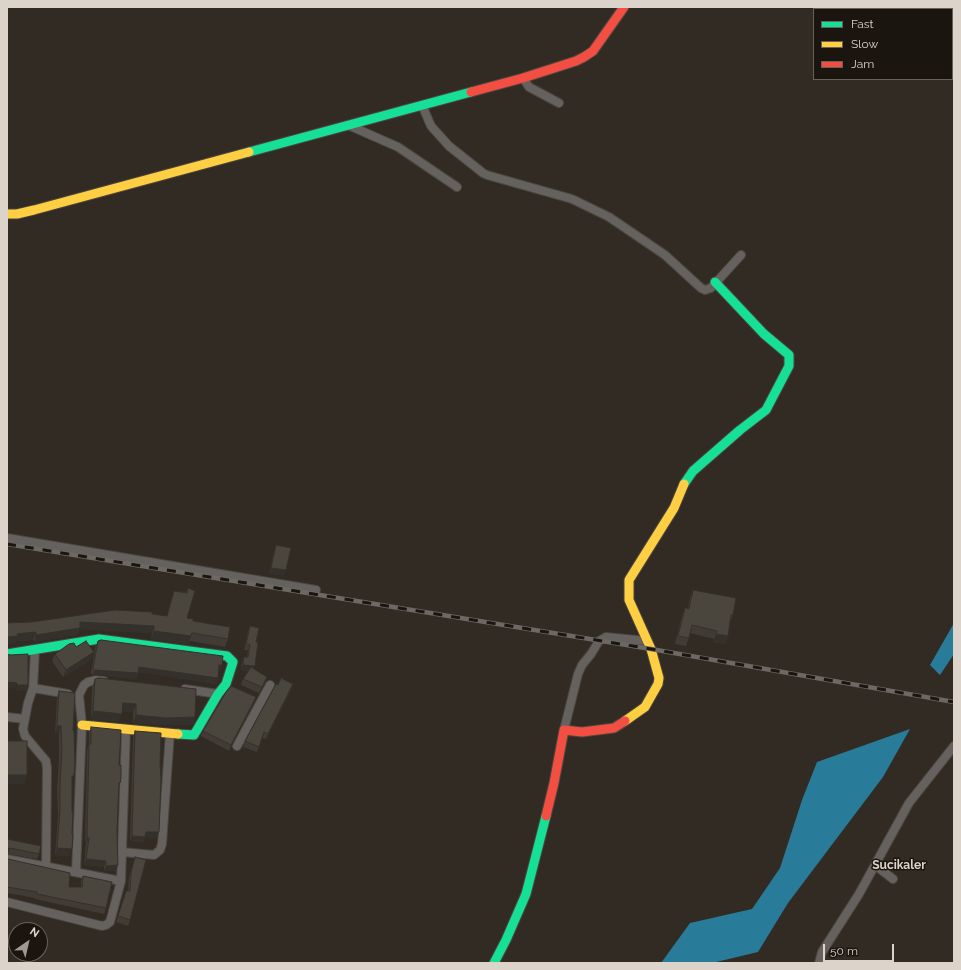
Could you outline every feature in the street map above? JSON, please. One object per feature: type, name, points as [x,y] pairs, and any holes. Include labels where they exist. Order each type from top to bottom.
[{"type":"street","points":[[7,214],[17,214],[34,210],[523,78],[576,62],[593,51],[624,7]]},
{"type":"street","points":[[523,78],[529,87],[559,103]]},
{"type":"street","points":[[422,105],[431,126],[449,146],[483,173],[572,199],[609,217],[665,255],[701,288],[708,289],[741,256]]},
{"type":"street","points":[[348,125],[398,147],[457,187]]},
{"type":"street","points":[[564,730],[582,732],[614,728],[645,707],[656,689],[659,678],[651,649],[629,600],[629,580],[674,508],[684,484],[693,471],[740,430],[766,410],[789,366],[789,355],[764,334],[715,282]]},
{"type":"street","points":[[7,538],[316,590]]},
{"type":"street","points":[[494,963],[506,940],[526,894],[554,783],[564,730],[578,674],[582,665],[591,654],[599,640],[606,637],[647,641]]},
{"type":"street","points":[[7,654],[99,638],[223,655],[227,656],[233,662],[229,686],[218,694],[194,735],[82,724]]},
{"type":"street","points":[[35,650],[33,688],[28,703],[23,729],[25,736],[46,761],[48,768],[46,867]]},
{"type":"street","points":[[76,872],[82,724],[79,695],[84,685],[88,682],[96,680],[111,681]]},
{"type":"street","points":[[237,746],[258,699],[270,685]]},
{"type":"street","points":[[33,688],[79,695]]},
{"type":"street","points":[[180,689],[218,694]]},
{"type":"street","points":[[7,717],[25,719]]},
{"type":"street","points":[[7,902],[102,926],[110,922],[121,881],[126,729]]},
{"type":"street","points":[[122,852],[154,855],[160,850],[162,844],[170,733]]},
{"type":"street","points":[[819,963],[822,952],[875,865],[909,803],[954,746]]},
{"type":"street","points":[[7,859],[121,881]]},
{"type":"street","points":[[875,865],[893,879]]},
{"type":"water","points":[[954,623],[954,654],[940,675],[930,665]]},
{"type":"water","points":[[910,729],[883,777],[788,903],[758,952],[712,963],[661,963],[690,923],[752,909],[780,868],[802,800],[817,762]]},
{"type":"building","points":[[276,545],[291,548],[286,570],[271,568]]},
{"type":"building","points":[[188,588],[195,591],[187,618],[193,619],[193,621],[230,627],[228,639],[192,633],[191,636],[154,631],[154,626],[80,622],[80,628],[36,635],[36,632],[17,634],[18,636],[7,637],[7,623],[32,622],[115,610],[152,612],[152,614],[167,616],[174,591],[187,593]]},
{"type":"building","points":[[693,590],[736,598],[733,615],[731,615],[728,636],[716,634],[717,631],[692,625],[689,638],[678,636],[685,608],[689,609]]},
{"type":"building","points":[[250,626],[259,628],[256,642],[258,642],[255,666],[243,665],[244,657],[248,657],[250,645],[246,644]]},
{"type":"building","points":[[101,640],[223,656],[222,665],[219,665],[218,678],[139,667],[138,673],[95,670],[93,668],[98,641]]},
{"type":"building","points":[[86,641],[94,652],[66,670],[55,654],[69,644],[74,643],[76,647]]},
{"type":"building","points":[[7,654],[28,654],[28,685],[17,685],[17,683],[7,682]]},
{"type":"building","points":[[251,667],[267,677],[262,687],[243,679]]},
{"type":"building","points":[[99,678],[196,689],[195,717],[165,718],[136,715],[136,704],[123,703],[122,714],[93,711],[95,679]]},
{"type":"building","points":[[281,678],[293,684],[268,734],[264,732],[259,747],[245,741],[276,684],[278,685]]},
{"type":"building","points":[[231,686],[256,697],[231,745],[203,731]]},
{"type":"building","points":[[59,691],[75,693],[73,731],[75,763],[74,776],[72,776],[72,849],[57,848],[62,749],[61,726],[57,726]]},
{"type":"building","points":[[91,727],[121,730],[119,765],[121,765],[121,778],[119,783],[117,830],[118,865],[106,866],[106,861],[86,859],[89,838],[87,838],[89,744],[91,744]]},
{"type":"building","points":[[135,731],[161,733],[159,832],[146,832],[145,837],[132,836]]},
{"type":"building","points":[[7,741],[27,741],[27,775],[7,775]]},
{"type":"building","points":[[7,839],[41,846],[39,854],[10,848],[7,849]]},
{"type":"building","points":[[135,857],[146,860],[130,920],[118,916],[126,891],[130,891],[131,873]]},
{"type":"building","points":[[7,858],[70,873],[69,887],[82,887],[83,876],[112,882],[106,908],[37,894],[37,892],[7,887]]},
{"type":"railway","points":[[7,544],[651,649],[954,702]]},
{"type":"traffic: fast","points":[[249,152],[471,92]]},
{"type":"traffic: fast","points":[[684,484],[693,471],[740,430],[766,410],[789,366],[789,355],[764,334],[715,282]]},
{"type":"traffic: fast","points":[[7,654],[99,639],[227,656],[233,662],[226,684],[218,694],[194,735],[178,734]]},
{"type":"traffic: fast","points":[[494,963],[506,940],[526,894],[546,816]]},
{"type":"traffic: slow","points":[[7,214],[17,214],[34,210],[249,152]]},
{"type":"traffic: slow","points":[[625,721],[645,707],[658,684],[659,678],[651,649],[629,600],[629,580],[674,508],[684,484]]},
{"type":"traffic: slow","points":[[82,725],[178,734]]},
{"type":"traffic: jam","points":[[471,92],[523,78],[584,57],[593,51],[624,7]]},
{"type":"traffic: jam","points":[[546,816],[564,730],[582,732],[614,728],[625,721]]},
{"type":"district","name":"Sucikaler","points":[[899,865]]}]
